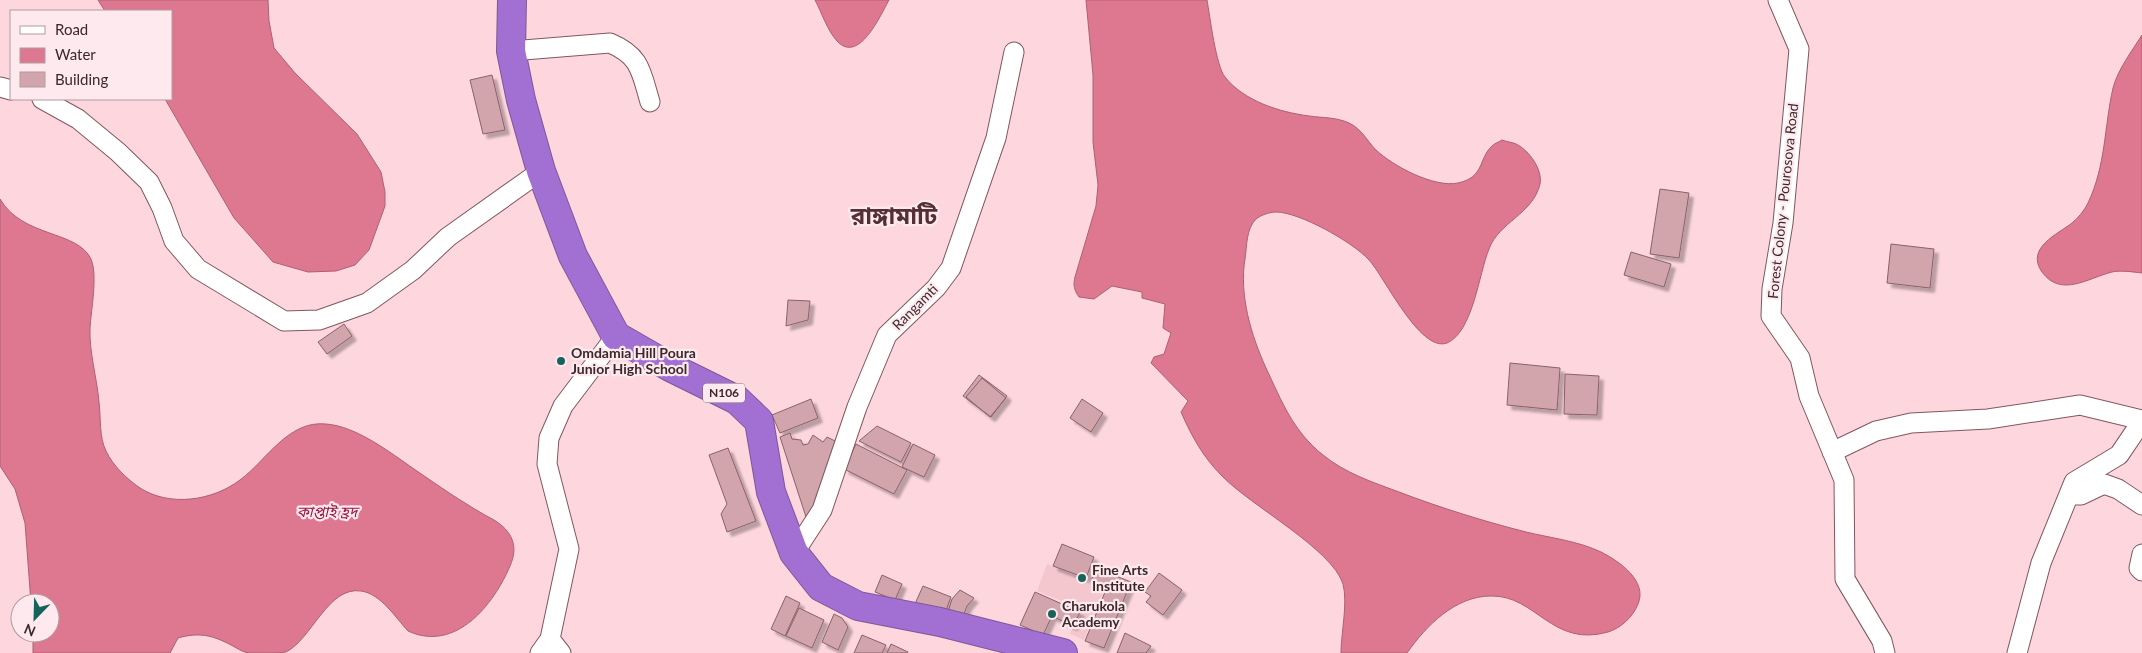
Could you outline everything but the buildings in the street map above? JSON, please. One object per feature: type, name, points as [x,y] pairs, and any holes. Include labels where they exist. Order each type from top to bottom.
[{"type":"highway","points":[[512,0],[512,51],[521,100],[541,170],[573,256],[616,336]]},
{"type":"highway","name":"N106","points":[[616,336],[670,367],[738,400],[759,421],[771,492],[794,554],[820,587],[858,606],[940,622],[1062,653]]},
{"type":"street","name":"Forest Colony - Pourosova Road","points":[[1778,0],[1798,49],[1788,145],[1783,223],[1772,289],[1771,316],[1800,358],[1810,396],[1844,480],[1845,580],[1882,640],[1885,653]]},
{"type":"street","points":[[512,51],[610,43],[625,49],[640,66],[650,102]]},
{"type":"street","name":"Rangamti","points":[[794,554],[822,510],[857,407],[887,335],[936,288],[951,268],[996,138],[1014,52]]},
{"type":"street","points":[[44,100],[78,119],[118,152],[148,182],[162,208],[174,241],[198,269],[284,321],[318,320],[367,303],[414,270],[448,237],[541,170]]},
{"type":"street","points":[[550,648],[569,549],[547,464],[549,438],[563,406],[616,336]]},
{"type":"street","points":[[1832,452],[1876,431],[1911,423],[1988,419],[2080,405],[2142,421],[2119,455],[2074,482],[2041,563],[2016,653]]},
{"type":"street","points":[[2069,495],[2081,495],[2104,484],[2118,490],[2142,505]]},
{"type":"street","points":[[2142,554],[2139,568],[2142,571]]},
{"type":"shaded area","points":[[1047,564],[1105,588],[1084,640],[1070,634],[1081,609],[1037,591]]},
{"type":"water","points":[[98,0],[268,0],[269,21],[274,48],[295,73],[357,134],[381,172],[385,192],[385,206],[369,250],[355,265],[336,271],[308,272],[273,262],[234,218],[166,100],[172,100],[172,10],[104,10]]},
{"type":"water","points":[[815,0],[889,0],[868,35],[853,47],[845,47],[830,32]]},
{"type":"water","points":[[1086,0],[1207,0],[1214,41],[1222,71],[1225,77],[1242,93],[1263,104],[1286,112],[1349,123],[1361,132],[1383,156],[1403,169],[1426,179],[1448,184],[1458,183],[1473,177],[1488,151],[1494,144],[1502,140],[1516,144],[1526,151],[1534,161],[1539,173],[1540,184],[1536,194],[1523,211],[1494,240],[1485,259],[1469,315],[1456,337],[1447,343],[1437,343],[1414,325],[1376,269],[1361,253],[1325,229],[1286,213],[1274,212],[1263,215],[1256,219],[1250,228],[1244,273],[1245,301],[1251,329],[1266,368],[1283,404],[1296,426],[1323,455],[1340,467],[1379,485],[1462,514],[1510,528],[1583,545],[1601,552],[1623,566],[1639,587],[1640,596],[1638,604],[1626,621],[1608,632],[1589,635],[1572,633],[1558,627],[1520,603],[1507,598],[1478,597],[1465,601],[1443,614],[1432,623],[1407,653],[1341,653],[1345,609],[1344,592],[1343,584],[1336,571],[1308,542],[1235,488],[1215,469],[1198,446],[1181,412],[1188,401],[1151,363],[1154,357],[1164,354],[1171,333],[1163,328],[1165,304],[1142,298],[1142,292],[1112,286],[1094,299],[1079,297],[1075,290],[1075,277],[1096,206],[1098,185],[1093,142],[1093,75]]},
{"type":"water","points":[[2142,35],[2142,273],[2116,271],[2075,284],[2058,284],[2049,280],[2042,272],[2038,263],[2040,249],[2052,237],[2074,221],[2083,212],[2088,203],[2098,175],[2115,81]]},
{"type":"water","name":"কাপ্তাই হ্রদ","points":[[0,199],[10,212],[22,221],[74,243],[84,250],[91,259],[94,283],[90,337],[100,408],[102,440],[112,462],[130,481],[152,494],[164,498],[191,499],[204,497],[217,493],[240,480],[278,443],[300,428],[312,424],[337,426],[361,435],[384,448],[453,496],[500,524],[512,540],[514,546],[513,559],[503,581],[483,609],[471,621],[457,630],[442,635],[426,636],[408,631],[381,601],[361,591],[349,592],[339,597],[304,636],[286,652],[249,653],[218,639],[192,635],[178,638],[170,653],[33,653],[33,643],[60,643],[60,593],[30,593],[25,523],[15,489],[0,466]]},
{"type":"place","name":"Omdamia Hill Poura Junior High School","points":[[561,361]]},
{"type":"place","name":"Fine Arts Institute","points":[[1082,578]]},
{"type":"place","name":"Charukola Academy","points":[[1052,614]]},
{"type":"district","name":"রাঙ্গামাটি","points":[[894,216]]}]
